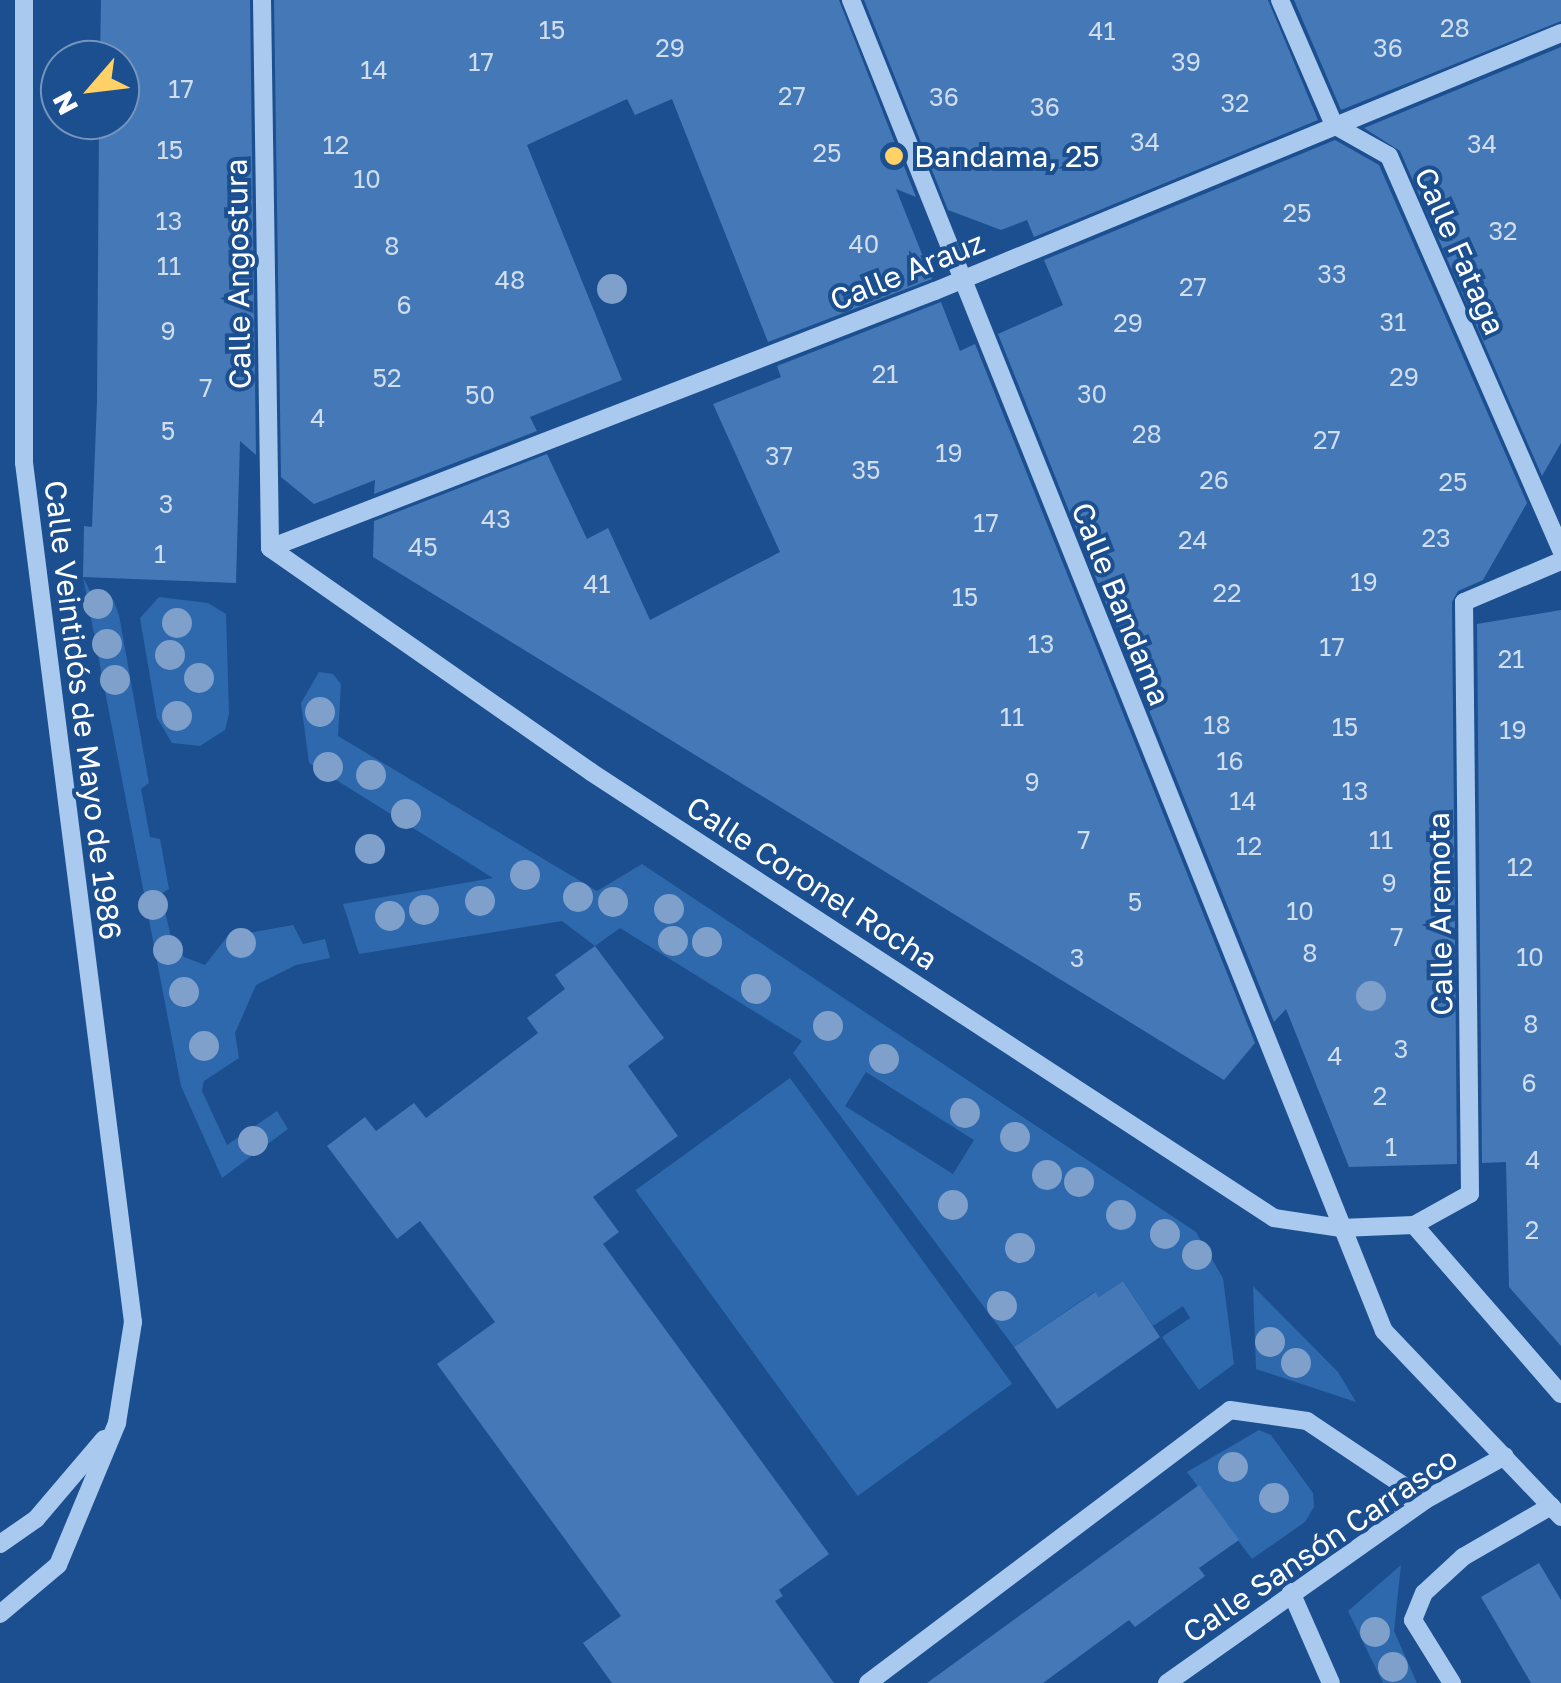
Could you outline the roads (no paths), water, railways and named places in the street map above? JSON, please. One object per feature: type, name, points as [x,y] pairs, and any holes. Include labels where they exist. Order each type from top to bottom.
[{"type":"street","name":"Calle Veintidós de Mayo de 1986","points":[[0,1614],[58,1565],[117,1423],[133,1322],[24,463],[24,0]]},
{"type":"street","name":"Calle Angostura","points":[[262,0],[270,548]]},
{"type":"street","name":"Calle Bandama","points":[[851,0],[1384,1331],[1556,1511]]},
{"type":"street","points":[[1280,0],[1334,126]]},
{"type":"street","name":"Calle Arauz","points":[[270,548],[962,280],[1561,33]]},
{"type":"street","name":"Calle Fataga","points":[[1334,126],[1389,156],[1561,550]]},
{"type":"street","name":"Calle Coronel Rocha","points":[[270,548],[592,772],[1274,1218],[1341,1228]]},
{"type":"street","name":"Calle Aremota","points":[[1341,1228],[1414,1225],[1470,1194],[1464,602],[1561,561]]},
{"type":"street","points":[[1414,1225],[1561,1394]]},
{"type":"street","points":[[868,1683],[1230,1410],[1307,1421],[1424,1500]]},
{"type":"street","points":[[0,1544],[36,1519],[117,1423]]},
{"type":"street","name":"Calle Sansón Carrasco","points":[[1167,1683],[1424,1500],[1505,1456]]},
{"type":"street","points":[[1452,1683],[1413,1620],[1424,1594],[1463,1557],[1556,1511]]},
{"type":"street","points":[[1292,1592],[1331,1683]]},
{"type":"place","name":"Bandama, 25","points":[[894,156]]}]
